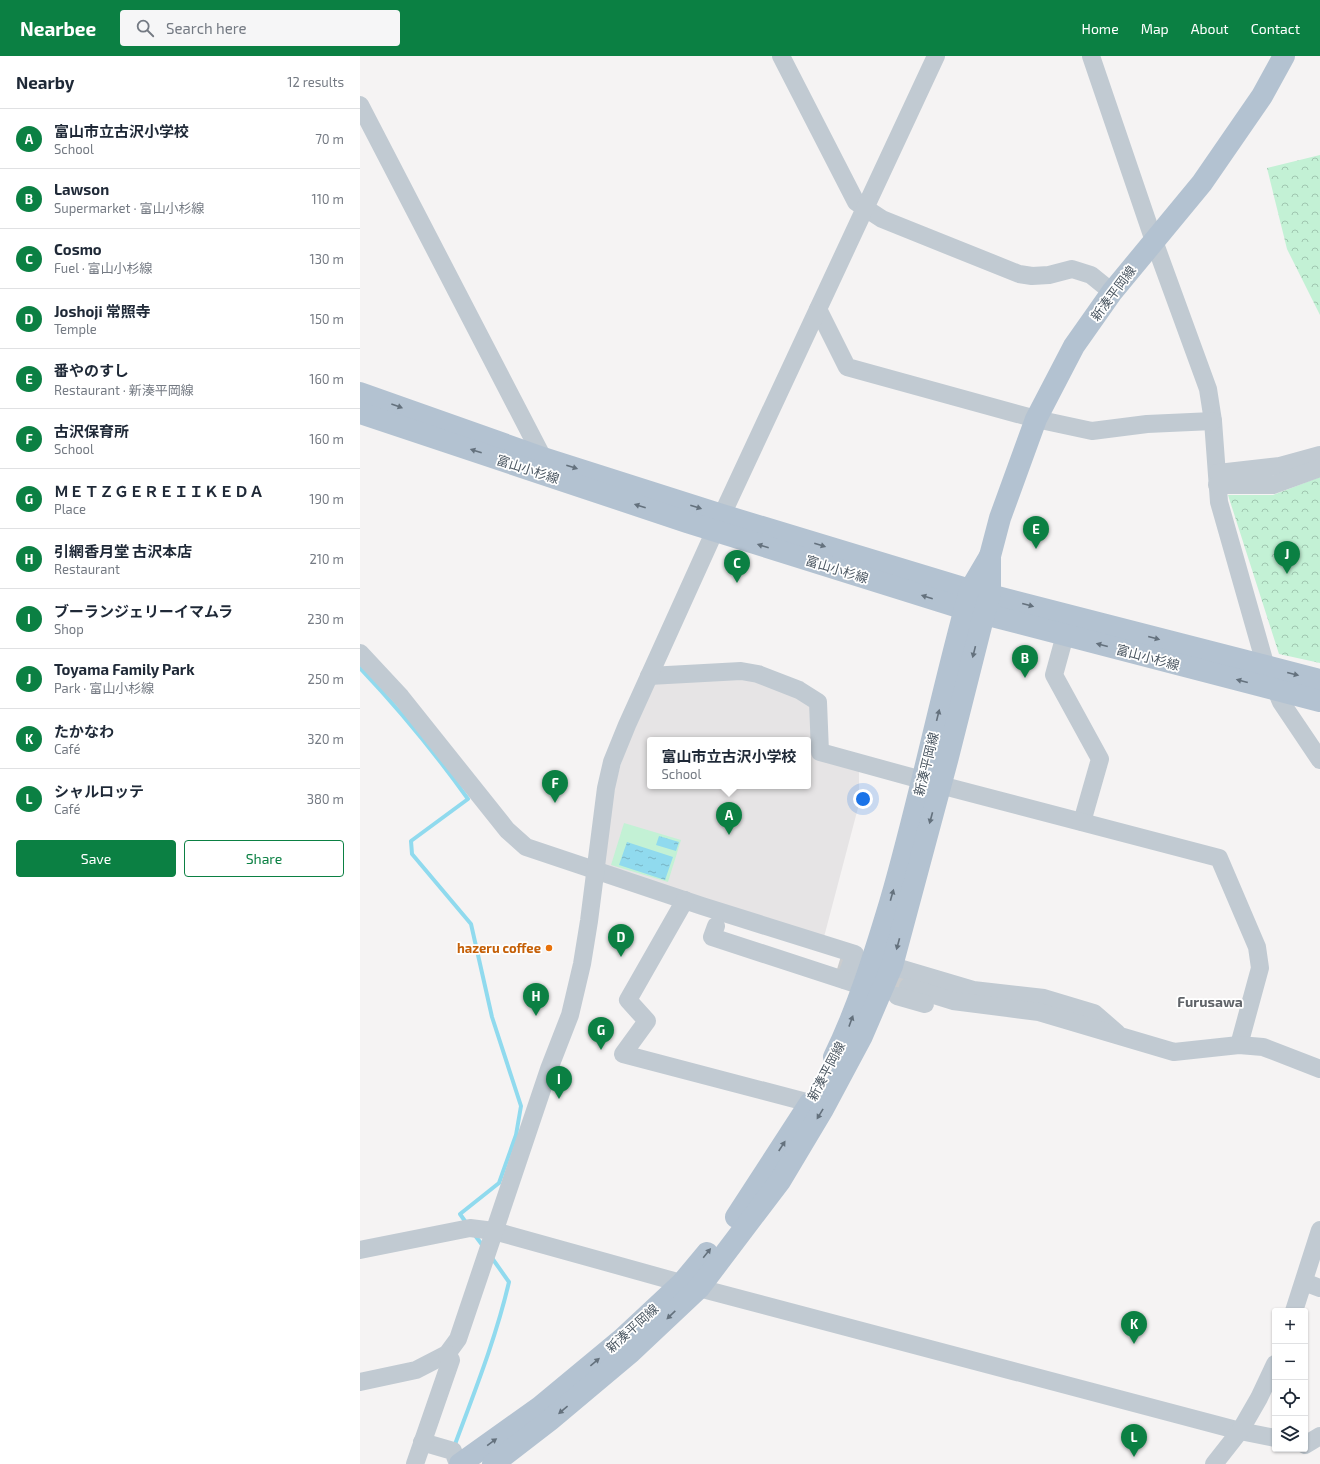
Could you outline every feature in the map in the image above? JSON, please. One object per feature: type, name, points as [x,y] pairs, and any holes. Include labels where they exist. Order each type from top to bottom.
[{"type":"main road","name":"新湊平岡線","points":[[497,1463],[631,1352],[691,1285],[780,1181],[823,1109],[862,1036],[892,966],[931,782],[977,602],[1000,518],[1036,419],[1074,346],[1112,292],[1211,170],[1262,96],[1284,56]]},
{"type":"main road","name":"富山小杉線","points":[[360,393],[543,458],[718,523]]},
{"type":"main road","name":"富山小杉線","points":[[360,413],[977,602],[1065,635],[1320,701]]},
{"type":"main road","name":"富山小杉線","points":[[977,602],[1320,680]]},
{"type":"main road","name":"新湊平岡線","points":[[459,1464],[540,1407],[622,1339],[691,1285],[810,1103],[846,1033],[849,978],[873,960],[906,849],[931,782]]},
{"type":"street","points":[[781,56],[856,202],[882,219],[1019,274],[1032,276],[1049,275],[1072,269],[1091,275],[1112,292]]},
{"type":"street","points":[[360,1382],[416,1370],[448,1354],[458,1339],[549,1069],[570,1015],[582,964],[606,788],[612,762],[626,725],[718,523],[936,56]]},
{"type":"street","points":[[1091,56],[1154,241],[1208,389],[1213,421],[1219,502],[1266,667],[1281,702],[1320,760]]},
{"type":"street","points":[[360,106],[543,458]]},
{"type":"street","points":[[818,309],[847,367],[1036,419],[1092,431],[1147,424],[1213,421]]},
{"type":"street","points":[[1218,479],[1280,466],[1320,455]]},
{"type":"street","points":[[1218,479],[1272,485],[1320,468]]},
{"type":"street","points":[[1065,635],[1054,675],[1100,759],[1082,822]]},
{"type":"street","points":[[361,657],[401,697],[507,830],[516,840],[526,847],[702,906],[855,954],[849,978],[712,937],[716,926],[702,906]]},
{"type":"street","points":[[649,676],[741,671],[758,674],[799,690],[818,702],[820,752],[1219,858],[1257,947],[1260,968],[1239,1045]]},
{"type":"street","points":[[685,900],[628,1000],[646,1021],[624,1054],[810,1103]]},
{"type":"street","points":[[892,966],[973,990],[1044,998],[1094,1013],[1120,1037]]},
{"type":"street","points":[[903,992],[953,1001],[1038,1012],[1174,1052],[1239,1045],[1263,1047],[1320,1069]]},
{"type":"street","points":[[360,1250],[470,1228],[494,1231],[1240,1431],[1272,1437]]},
{"type":"street","points":[[1296,1308],[1312,1285],[1320,1230]]},
{"type":"street","points":[[415,1464],[451,1360],[448,1354]]},
{"type":"street","points":[[1214,1464],[1240,1431],[1260,1398],[1272,1371]]},
{"type":"street","points":[[1308,1443],[1320,1436]]},
{"type":"street","points":[[422,1442],[452,1451],[459,1464]]},
{"type":"shaded area","points":[[752,674],[813,701],[815,754],[859,767],[859,804],[824,937],[603,866],[615,785],[624,753],[657,678]]},
{"type":"green space","points":[[1320,155],[1320,315],[1287,249],[1267,168]]},
{"type":"green space","points":[[1320,477],[1320,663],[1279,654],[1228,495],[1273,495]]},
{"type":"green space","points":[[624,823],[681,840],[668,882],[611,865]]},
{"type":"water","points":[[659,836],[679,842],[676,851],[656,845]]},
{"type":"water","points":[[627,842],[673,857],[665,880],[619,865]]},
{"type":"waterway","points":[[360,668],[389,699],[443,765],[468,799],[411,841],[412,854],[471,924],[492,1017],[521,1106],[516,1135],[499,1183],[460,1214],[467,1224]]},
{"type":"waterway","points":[[474,1234],[483,1246]]},
{"type":"waterway","points":[[454,1447],[491,1345],[509,1282],[492,1258]]},
{"type":"tunnel","points":[[838,966],[908,987]]},
{"type":"place","name":"番やのすし","points":[[1036,549]]},
{"type":"place","name":"Toyama Family Park","points":[[1287,574]]},
{"type":"place","name":"Cosmo","points":[[737,583]]},
{"type":"place","name":"Lawson","points":[[1025,678]]},
{"type":"place","name":"古沢保育所","points":[[555,803]]},
{"type":"place","name":"富山市立古沢小学校","points":[[729,835]]},
{"type":"place","name":"hazeru coffee","points":[[549,948]]},
{"type":"place","name":"Joshoji 常照寺","points":[[621,957]]},
{"type":"place","name":"引網香月堂 古沢本店","points":[[536,1016]]},
{"type":"place","name":"ＭＥＴＺＧＥＲＥＩＩＫＥＤＡ","points":[[601,1050]]},
{"type":"place","name":"ブーランジェリーイマムラ","points":[[559,1099]]},
{"type":"place","name":"たかなわ","points":[[1134,1344]]},
{"type":"place","name":"シャルロッテ","points":[[1134,1457]]},
{"type":"district","name":"Furusawa","points":[[1210,1002]]}]
